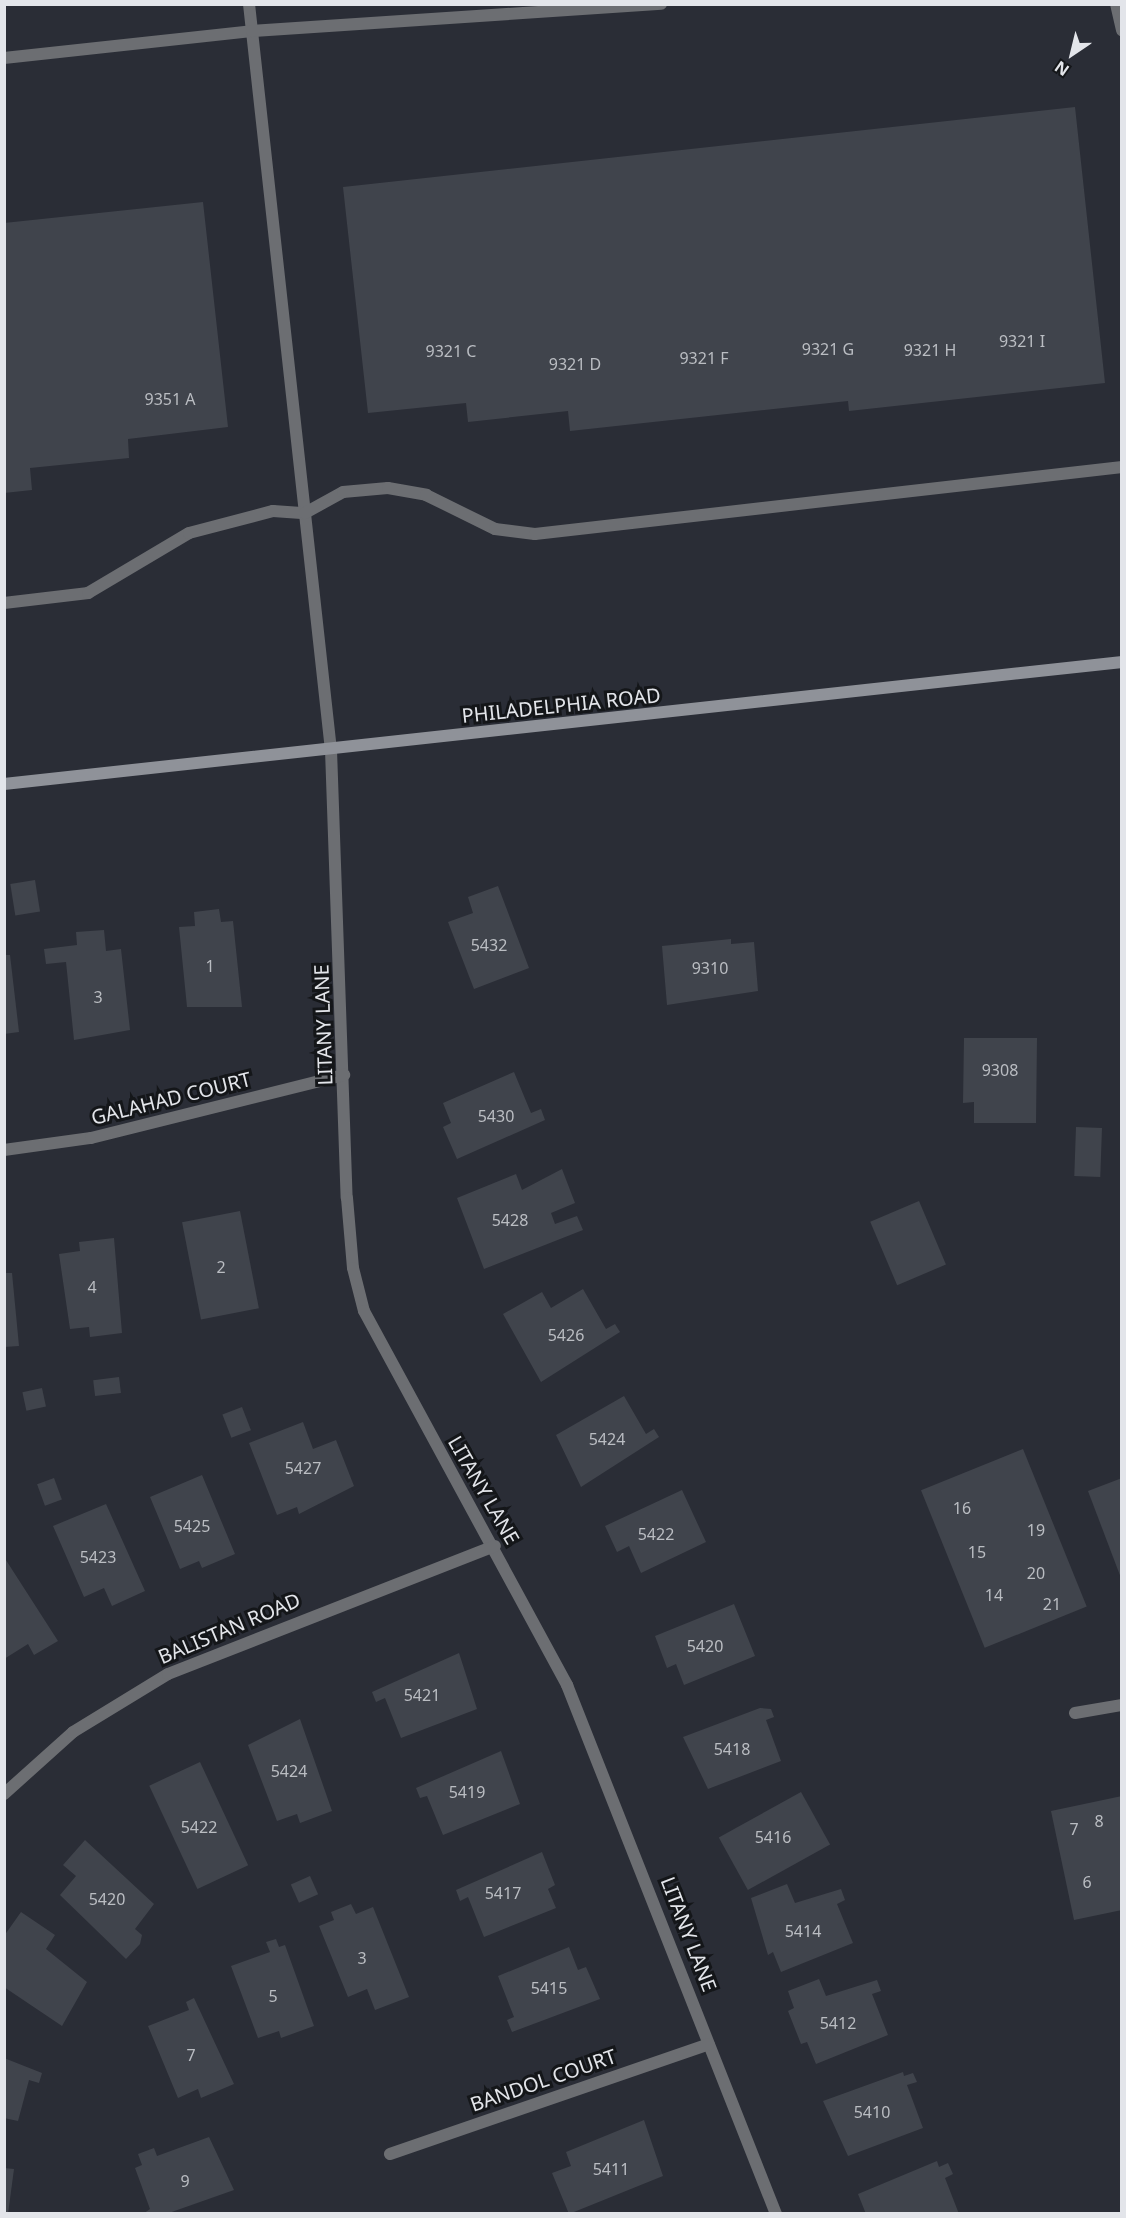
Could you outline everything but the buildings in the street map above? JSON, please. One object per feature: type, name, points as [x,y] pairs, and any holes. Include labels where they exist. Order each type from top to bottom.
[{"type":"main road","name":"PHILADELPHIA ROAD","points":[[4,784],[1122,662]]},
{"type":"street","name":"LITANY LANE","points":[[249,4],[331,750],[345,1075],[347,1198],[353,1268],[364,1311],[495,1546],[567,1685],[776,2214]]},
{"type":"street","points":[[4,58],[252,31],[661,4]]},
{"type":"street","points":[[1116,4],[1122,30]]},
{"type":"street","points":[[4,603],[88,593],[189,533],[222,522],[273,511],[305,513],[343,492],[388,488],[426,495],[495,529],[535,534],[1122,467]]},
{"type":"street","name":"GALAHAD COURT","points":[[4,1150],[91,1138],[345,1075]]},
{"type":"street","name":"BALISTAN ROAD","points":[[4,1794],[73,1732],[168,1674],[495,1546]]},
{"type":"street","points":[[1075,1713],[1122,1704]]},
{"type":"street","name":"BANDOL COURT","points":[[390,2154],[709,2044]]}]
